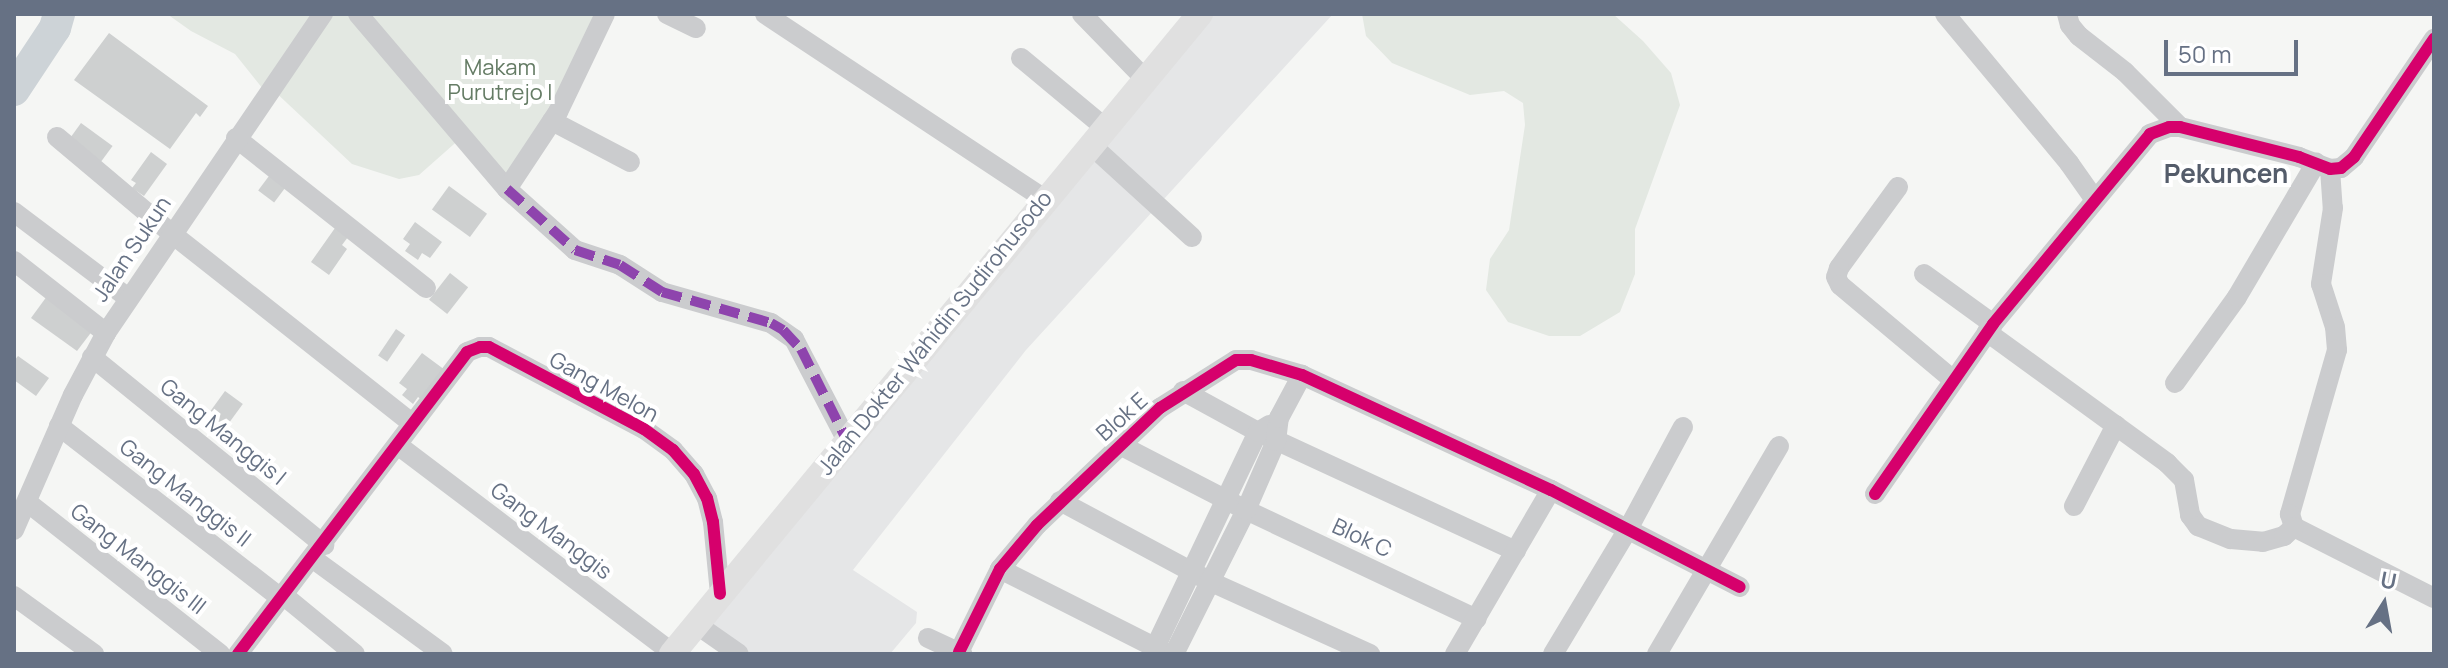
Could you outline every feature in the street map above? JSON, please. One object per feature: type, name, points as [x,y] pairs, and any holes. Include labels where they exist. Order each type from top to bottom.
[{"type":"main road","name":"Jalan Dokter Wahidin Sudirohusodo","points":[[672,654],[1044,199],[1200,14]]},
{"type":"street","name":"Jalan Sukun","points":[[14,530],[59,426],[106,333],[171,233],[323,14]]},
{"type":"street","points":[[358,14],[507,189],[575,250],[620,265],[662,292],[771,323],[783,330],[801,349],[847,441]]},
{"type":"street","points":[[507,189],[552,121],[605,14]]},
{"type":"street","points":[[667,14],[696,28]]},
{"type":"street","points":[[765,14],[1044,199]]},
{"type":"street","points":[[1082,14],[1144,78]]},
{"type":"street","points":[[1945,14],[2069,163],[2095,200]]},
{"type":"street","points":[[2067,14],[2070,25],[2079,36],[2125,72],[2180,127]]},
{"type":"street","points":[[1875,494],[1990,328],[2150,134],[2169,127],[2180,127],[2323,166],[2347,165],[2434,39]]},
{"type":"street","points":[[1021,58],[1192,237]]},
{"type":"street","points":[[552,121],[630,162]]},
{"type":"street","points":[[57,137],[171,233],[413,424],[282,597],[245,652]]},
{"type":"street","points":[[236,138],[426,288]]},
{"type":"street","points":[[2175,383],[2237,297],[2323,166]]},
{"type":"street","points":[[2294,527],[2290,504],[2337,350],[2335,327],[2321,284],[2333,208],[2323,166]]},
{"type":"street","points":[[1898,187],[1836,277],[1840,285],[1952,379]]},
{"type":"street","points":[[14,212],[128,298]]},
{"type":"street","points":[[14,261],[106,333]]},
{"type":"street","points":[[1924,274],[2167,463],[2184,480],[2190,515],[2198,526],[2231,539],[2269,540],[2294,527]]},
{"type":"street","name":"Gang Melon","points":[[413,424],[463,358],[475,348],[489,347],[644,429],[673,450],[694,474],[707,498],[713,522],[720,594]]},
{"type":"street","name":"Gang Manggis I","points":[[92,357],[318,552],[443,654]]},
{"type":"street","name":"Blok E","points":[[961,653],[1000,569],[1060,501],[1183,391],[1236,360],[1251,360],[1302,375],[1551,490],[1740,587]]},
{"type":"street","points":[[1000,569],[1162,652],[1237,505],[1267,436],[1302,375]]},
{"type":"street","points":[[1183,391],[1267,436],[1516,551]]},
{"type":"street","points":[[2074,506],[2116,425]]},
{"type":"street","name":"Gang Manggis II","points":[[59,426],[355,654]]},
{"type":"street","points":[[1553,654],[1627,531],[1683,427]]},
{"type":"street","name":"Blok C","points":[[1120,445],[1237,505],[1477,619]]},
{"type":"street","name":"Gang Manggis","points":[[399,446],[672,654]]},
{"type":"street","points":[[1657,654],[1779,446]]},
{"type":"street","points":[[1455,654],[1551,490]]},
{"type":"street","points":[[1060,501],[1201,576],[1370,654]]},
{"type":"street","name":"Gang Manggis III","points":[[27,502],[220,654]]},
{"type":"street","points":[[2294,527],[2434,598]]},
{"type":"street","points":[[14,596],[94,654]]},
{"type":"street","points":[[696,624],[739,654]]},
{"type":"street","points":[[928,638],[961,653]]},
{"type":"shaded area","points":[[1199,14],[1333,14],[1026,350],[853,570],[917,612],[916,623],[890,654],[738,654],[698,628]]},
{"type":"green space","name":"Makam Purutrejo I","points":[[167,14],[605,14],[507,189],[462,137],[419,175],[399,179],[352,164],[271,88],[267,94],[235,54],[191,31]]},
{"type":"green space","points":[[1362,14],[1613,14],[1643,41],[1671,73],[1680,105],[1635,229],[1635,274],[1620,312],[1580,336],[1549,336],[1508,322],[1486,290],[1490,259],[1509,230],[1525,125],[1523,103],[1504,91],[1470,95],[1392,63],[1366,36]]},
{"type":"building","points":[[109,33],[208,106],[200,117],[196,113],[170,149],[74,80]]},
{"type":"building","points":[[81,123],[113,146],[101,162],[69,139]]},
{"type":"building","points":[[151,152],[167,164],[144,196],[132,188],[136,183],[131,180]]},
{"type":"building","points":[[269,176],[285,188],[274,202],[258,190]]},
{"type":"building","points":[[449,186],[487,214],[470,237],[432,209]]},
{"type":"building","points":[[415,222],[442,242],[430,258],[422,253],[418,260],[405,251],[410,244],[403,239]]},
{"type":"building","points":[[335,228],[348,237],[342,245],[347,249],[329,275],[311,262]]},
{"type":"building","points":[[450,273],[468,287],[447,314],[429,300]]},
{"type":"building","points":[[50,292],[93,330],[77,351],[31,318]]},
{"type":"building","points":[[396,329],[405,335],[387,362],[378,356]]},
{"type":"building","points":[[422,353],[445,370],[422,400],[418,397],[413,404],[402,395],[407,389],[399,383]]},
{"type":"building","points":[[18,356],[49,378],[36,396],[14,380],[14,361]]},
{"type":"building","points":[[225,391],[243,404],[221,434],[203,421]]},
{"type":"waterway","points":[[14,90],[55,28],[59,14]]},
{"type":"marked path","points":[[507,189],[575,250],[620,265],[662,292],[771,323],[783,330],[801,349],[847,441]]},
{"type":"cycle path","points":[[1875,494],[1993,324],[2150,134],[2169,127],[2180,127],[2299,157],[2330,169],[2341,168],[2354,157],[2434,39]]},
{"type":"cycle path","points":[[238,654],[467,352],[480,347],[489,347],[644,429],[673,450],[694,474],[707,498],[713,522],[720,594]]},
{"type":"cycle path","points":[[959,652],[1000,569],[1037,525],[1160,408],[1236,360],[1251,360],[1302,375],[1551,490],[1740,587]]},
{"type":"district","name":"Pekuncen","points":[[2226,174]]}]
